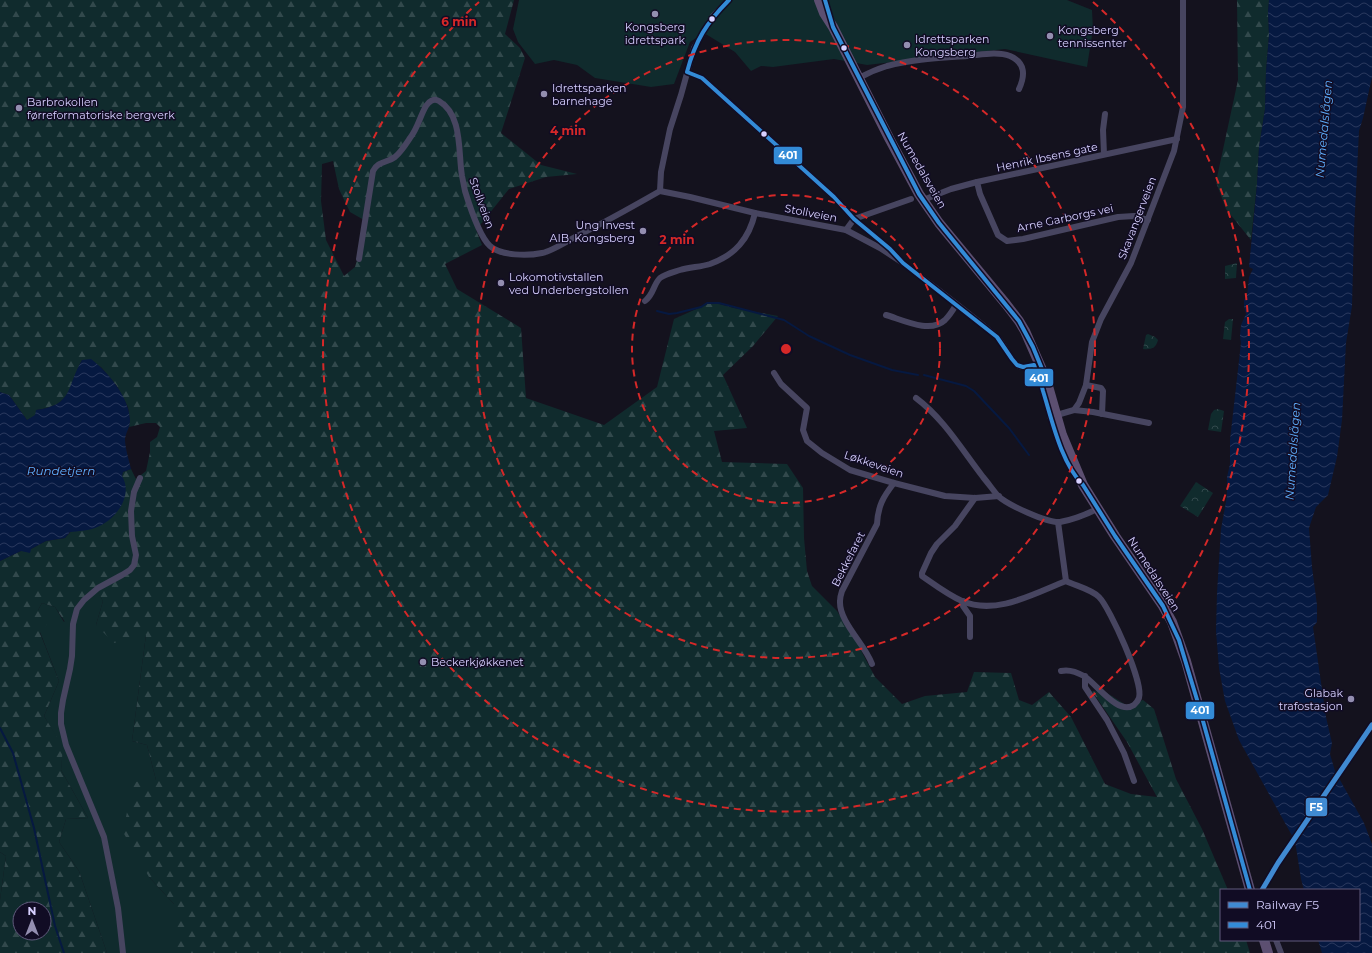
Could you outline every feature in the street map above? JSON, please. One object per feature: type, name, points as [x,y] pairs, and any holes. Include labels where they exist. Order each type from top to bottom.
[{"type":"main road","name":"Numedalsveien","points":[[819,0],[824,14],[833,27],[858,78],[923,200],[939,223],[1019,321],[1025,331],[1037,364],[1049,387],[1053,416],[1064,454],[1076,478],[1083,485],[1097,509],[1162,606],[1179,640],[1250,889]]},
{"type":"main road","name":"Numedalsveien","points":[[825,0],[833,27]]},
{"type":"main road","points":[[1264,941],[1268,953]]},
{"type":"street","points":[[660,191],[670,129],[694,48],[713,16],[730,0]]},
{"type":"street","name":"Skavangerveien","points":[[1074,410],[1079,403],[1086,385],[1092,342],[1101,319],[1131,263],[1174,151],[1183,107],[1183,0]]},
{"type":"street","points":[[858,78],[887,66],[919,60],[995,54],[1010,56],[1019,63],[1024,70],[1024,80],[1019,89]]},
{"type":"street","points":[[687,72],[702,78],[834,197],[854,219],[890,249],[903,263],[999,339],[1018,365],[1026,367],[1037,364]]},
{"type":"street","name":"Stollveien","points":[[359,259],[375,167],[380,163],[395,157],[404,148],[416,130],[426,105],[431,101],[438,100],[447,108],[452,116],[459,139],[462,176],[472,209],[486,240],[490,246],[499,251],[512,254],[543,253],[620,214],[660,191],[755,213],[846,230],[880,248],[903,263]]},
{"type":"street","points":[[1104,154],[1103,130],[1105,114]]},
{"type":"street","name":"Henrik Ibsens gate","points":[[923,200],[951,189],[977,182],[1176,139]]},
{"type":"street","name":"Arne Garborgs vei","points":[[977,182],[980,194],[998,235],[1006,241],[1023,239],[1118,216],[1134,216],[1148,220]]},
{"type":"street","points":[[846,230],[854,219],[911,199]]},
{"type":"street","points":[[645,301],[651,297],[660,278],[686,268],[710,264],[730,254],[741,245],[755,213]]},
{"type":"street","points":[[886,315],[926,326],[936,326],[946,320],[956,305]]},
{"type":"street","name":"Løkkeveien","points":[[774,373],[781,384],[807,408],[803,430],[807,441],[822,453],[850,470],[945,496],[975,498],[999,496]]},
{"type":"street","points":[[1086,385],[1101,388],[1103,391],[1102,414]]},
{"type":"street","points":[[916,398],[925,405],[946,427],[999,496],[1012,505],[1035,516],[1058,522],[1097,509]]},
{"type":"street","points":[[1053,416],[1074,410],[1149,423]]},
{"type":"street","points":[[123,953],[118,908],[104,837],[66,745],[61,724],[61,713],[70,669],[73,624],[77,609],[84,600],[98,588],[130,570],[136,560],[131,525],[131,511],[134,492],[140,478]]},
{"type":"street","name":"Bekkefaret","points":[[872,664],[870,657],[846,622],[841,611],[840,601],[842,591],[877,524],[881,502],[894,483]]},
{"type":"street","points":[[975,498],[955,526],[937,544],[931,553],[922,576],[960,600],[977,605],[994,606],[1014,601],[1066,581],[1091,592],[1103,601],[1120,636],[1131,662],[1140,692],[1139,698],[1136,703],[1131,706],[1123,706],[1114,702],[1085,676],[1069,670],[1061,671]]},
{"type":"street","points":[[1058,522],[1066,581]]},
{"type":"street","points":[[960,600],[970,616],[970,637]]},
{"type":"street","points":[[1085,676],[1085,687],[1107,720],[1124,753],[1134,782]]},
{"type":"street","points":[[1276,941],[1280,953]]},
{"type":"green space","points":[[0,0],[514,0],[505,34],[520,48],[525,58],[501,133],[541,165],[577,174],[546,177],[509,189],[476,230],[482,245],[445,264],[457,289],[521,328],[526,398],[604,425],[657,387],[674,319],[712,302],[734,308],[778,316],[753,346],[723,375],[747,428],[714,431],[722,462],[787,464],[803,488],[804,538],[807,571],[812,586],[837,611],[857,643],[875,677],[902,704],[925,696],[967,692],[974,672],[1011,673],[1019,700],[1032,705],[1049,692],[1071,717],[1105,784],[1131,794],[1157,797],[1127,742],[1092,691],[1107,693],[1126,705],[1143,700],[1154,709],[1176,779],[1202,829],[1228,889],[1220,889],[1220,941],[1246,941],[1250,953],[174,953],[174,904],[149,877],[123,832],[133,782],[156,780],[147,745],[132,741],[146,635],[114,643],[96,625],[103,601],[96,590],[65,622],[55,607],[42,603],[38,610],[47,624],[40,633],[59,681],[44,716],[63,747],[61,770],[88,818],[66,819],[59,842],[79,871],[107,953],[0,953],[0,900],[6,856],[0,852],[0,561],[21,551],[31,549],[46,541],[65,538],[122,476],[123,472],[131,469],[136,479],[146,471],[150,452],[150,442],[157,437],[160,427],[156,423],[146,423],[129,427],[130,421],[128,407],[117,386],[101,367],[82,360],[68,393],[63,399],[57,404],[48,408],[36,410],[36,415],[27,420],[9,395],[0,392]],"holes":[[[333,161],[339,189],[350,212],[364,220],[365,233],[355,267],[344,276],[326,240],[321,201],[322,164]]]},
{"type":"green space","name":"Idrettsparken Kongsberg","points":[[519,0],[1067,0],[1092,10],[1093,29],[1087,67],[1005,49],[867,65],[834,59],[773,67],[761,66],[751,71],[735,52],[704,33],[690,42],[674,84],[651,87],[595,78],[577,65],[554,60],[535,64],[518,42],[513,29]]},
{"type":"green space","points":[[1237,0],[1269,0],[1269,35],[1265,109],[1259,147],[1251,240],[1226,209],[1216,182],[1238,80]]},
{"type":"green space","points":[[1237,263],[1236,278],[1225,279],[1225,266]]},
{"type":"green space","points":[[1229,319],[1233,319],[1231,340],[1223,339],[1225,322]]},
{"type":"green space","points":[[1148,334],[1158,340],[1157,343],[1153,348],[1143,349],[1146,335]]},
{"type":"green space","points":[[1218,409],[1224,411],[1221,432],[1208,430],[1211,414],[1214,410]]},
{"type":"green space","points":[[1196,482],[1213,493],[1198,517],[1180,506]]},
{"type":"green space","points":[[96,589],[103,601],[96,625],[146,635],[132,741],[147,745],[156,780],[149,877],[174,904],[174,953],[107,953],[79,871],[59,842],[66,819],[88,818],[61,770],[62,747],[44,716],[59,681],[40,632],[38,610],[42,603],[55,607],[64,622]]},
{"type":"green space","points":[[0,852],[6,856],[0,900]]},
{"type":"water","name":"Numedalslågen","points":[[1269,0],[1372,0],[1372,77],[1359,131],[1352,306],[1346,343],[1342,420],[1337,457],[1328,495],[1316,507],[1309,528],[1317,605],[1317,622],[1313,627],[1326,717],[1332,743],[1330,754],[1335,771],[1364,823],[1372,844],[1372,953],[1322,953],[1318,941],[1360,941],[1360,889],[1304,889],[1295,841],[1239,740],[1225,701],[1219,668],[1216,631],[1221,529],[1227,496],[1227,477],[1230,464],[1230,440],[1241,343],[1241,325],[1246,314],[1244,300],[1247,296],[1249,277],[1253,269],[1249,267],[1259,147],[1265,109],[1269,35]]},
{"type":"water","name":"Rundetjern","points":[[91,359],[98,364],[117,386],[129,412],[130,423],[125,439],[131,469],[123,472],[122,476],[126,492],[124,499],[115,514],[102,525],[89,530],[70,532],[65,538],[46,541],[31,549],[30,553],[21,551],[0,561],[0,392],[9,395],[27,420],[35,415],[36,410],[48,408],[57,404],[63,399],[82,360]]},
{"type":"pier","points":[[1338,770],[1341,776],[1293,846],[1291,839]]},
{"type":"waterway","points":[[657,311],[669,314],[677,313],[701,307],[707,303],[719,303],[784,320],[809,336],[850,355],[892,370],[918,375]]},
{"type":"waterway","points":[[924,375],[966,386],[974,391],[1009,428],[1029,455]]},
{"type":"waterway","points":[[0,728],[13,753],[34,828],[55,926],[64,953]]},
{"type":"rail line","name":"F5","points":[[1263,889],[1278,863],[1372,725]]},
{"type":"transit line","name":"401","points":[[729,0],[714,16],[698,41],[687,72],[702,78],[834,197],[854,219],[890,249],[903,263],[997,337],[1017,365],[1023,367],[1034,365],[1058,441],[1069,465],[1163,606],[1179,640],[1250,889]]},
{"type":"transit line","name":"401","points":[[825,0],[833,27],[919,194],[939,223],[1019,321],[1033,347],[1047,381]]},
{"type":"place","name":"Kongsberg idrettspark","points":[[655,14]]},
{"type":"place","name":"Kongsberg tennissenter","points":[[1050,36]]},
{"type":"place","name":"Idrettsparken Kongsberg","points":[[907,45]]},
{"type":"place","name":"Idrettsparken barnehage","points":[[544,94]]},
{"type":"place","name":"Barbrokollen førreformatoriske bergverk","points":[[19,108]]},
{"type":"place","name":"Ung Invest AIB, Kongsberg","points":[[643,231]]},
{"type":"place","name":"Lokomotivstallen ved Underbergstollen","points":[[501,283]]},
{"type":"place","name":"Beckerkjøkkenet","points":[[423,662]]},
{"type":"place","name":"Glabak trafostasjon","points":[[1351,699]]}]
